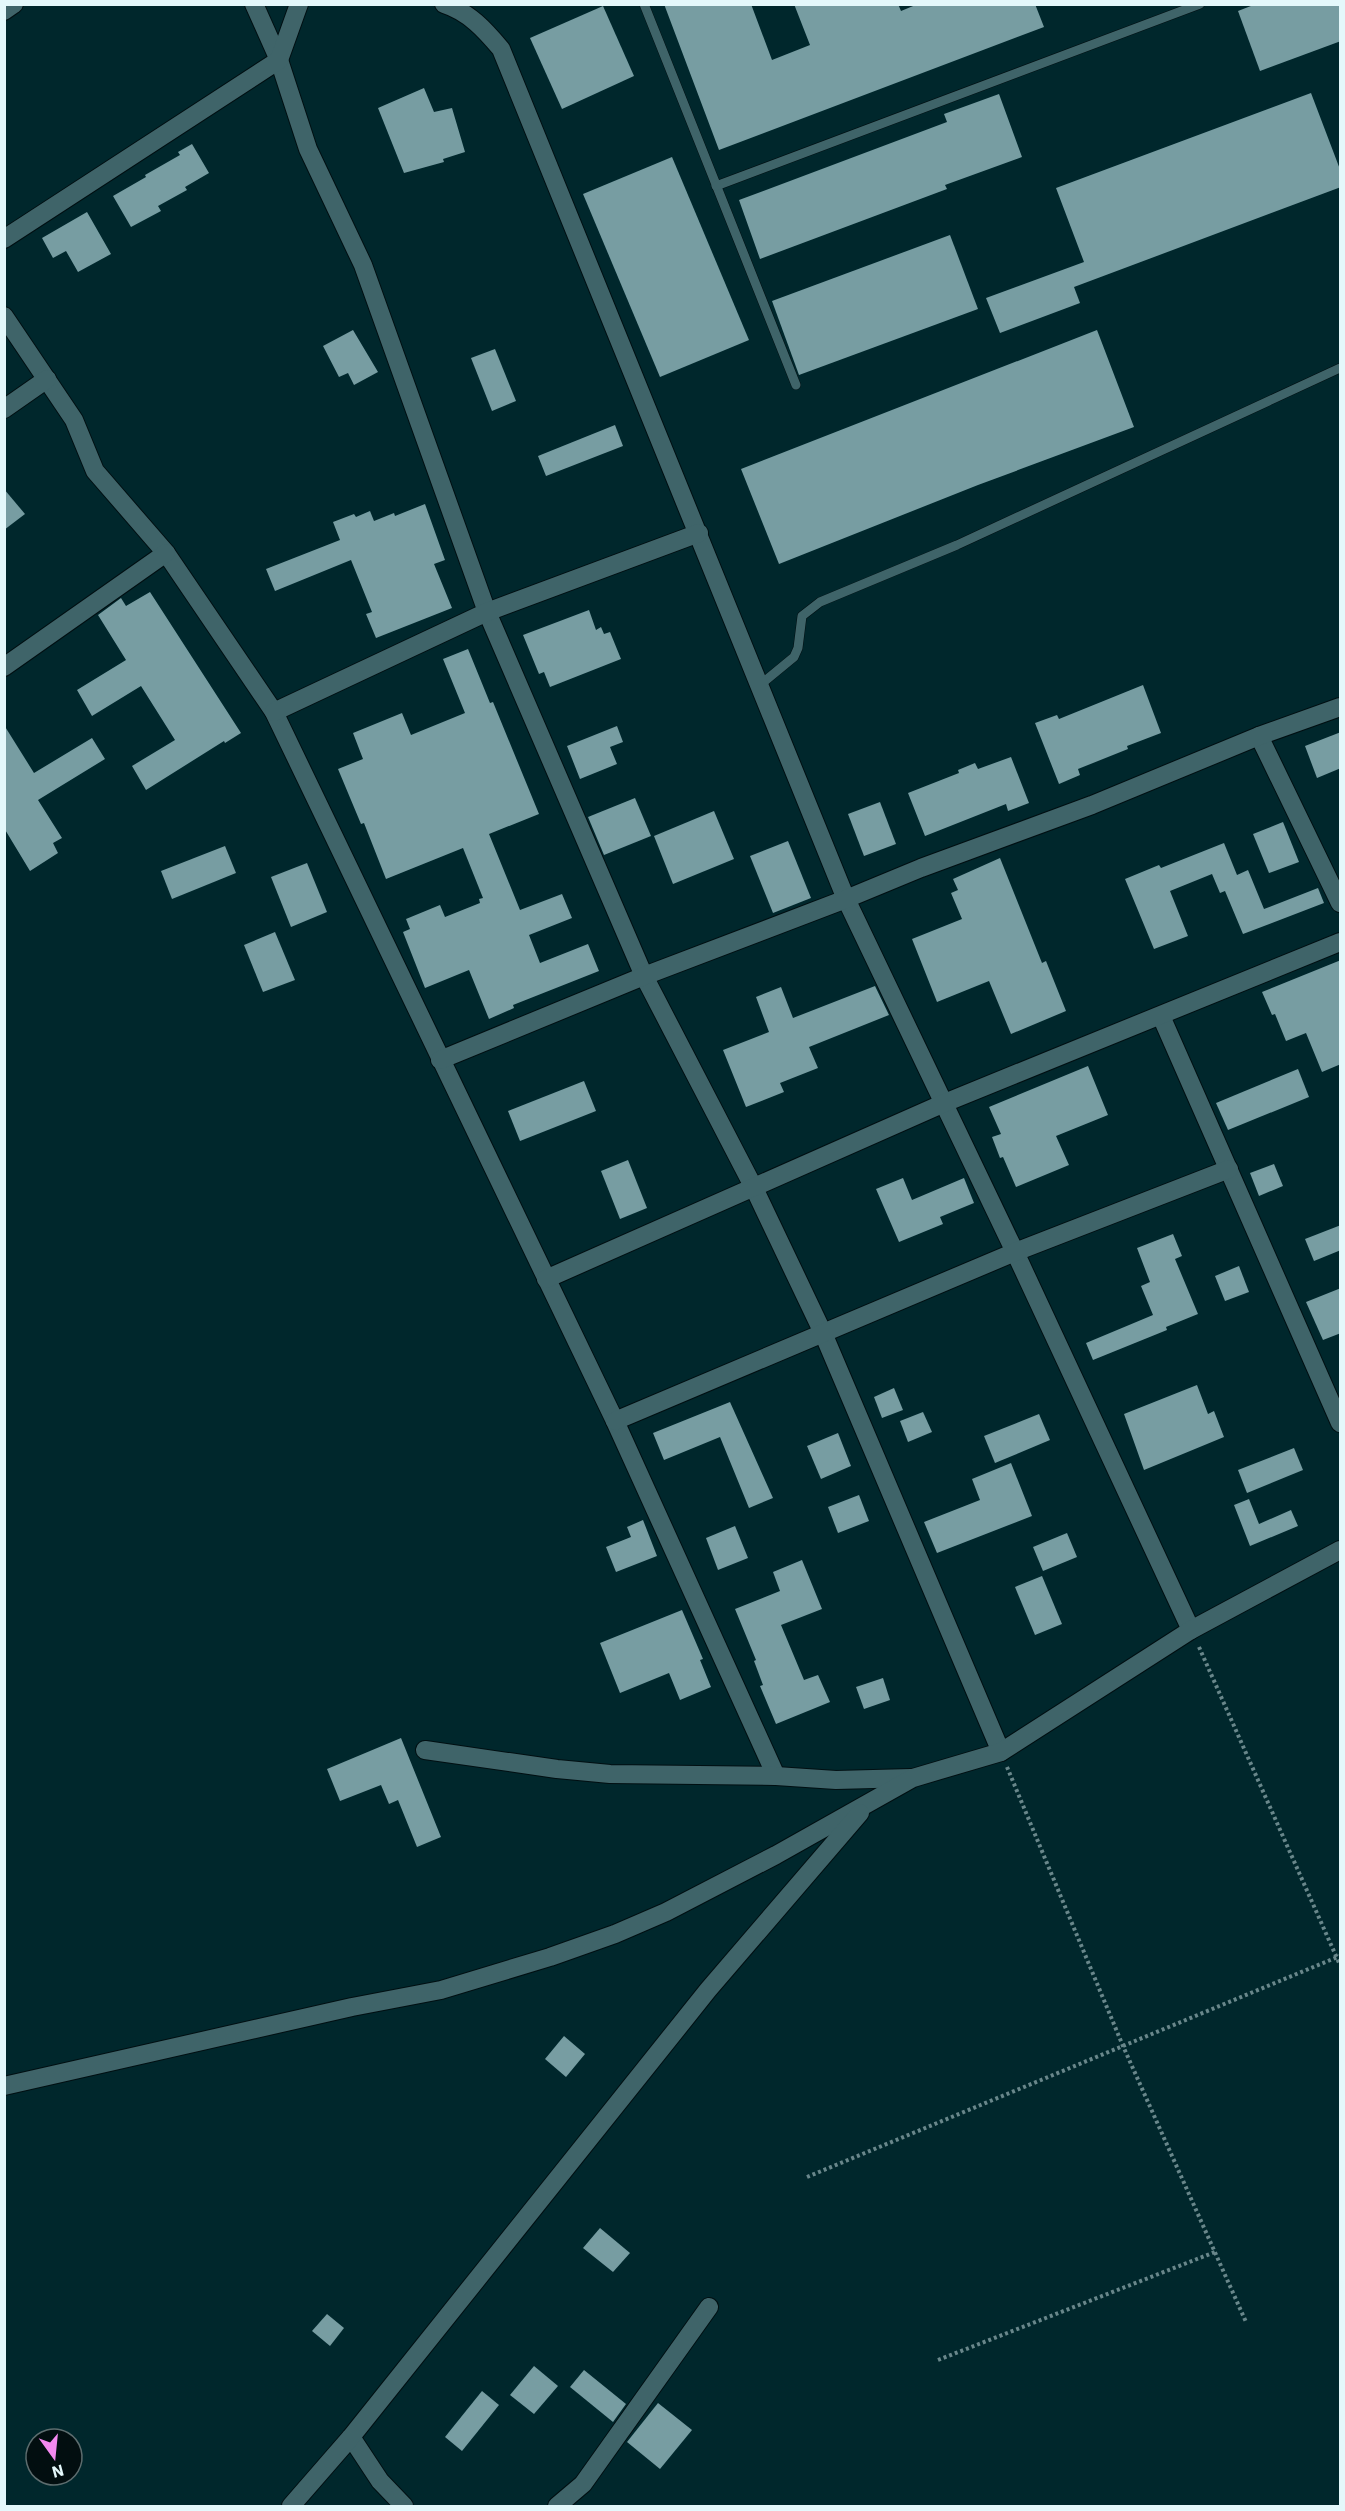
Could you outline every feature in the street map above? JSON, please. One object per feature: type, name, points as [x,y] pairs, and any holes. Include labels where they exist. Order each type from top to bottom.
[{"type":"street","points":[[4,11],[14,4]]},
{"type":"street","points":[[254,4],[279,60],[308,149],[363,265],[487,612],[644,976],[754,1188],[823,1333],[1001,1752]]},
{"type":"street","points":[[4,239],[279,60],[299,4]]},
{"type":"street","points":[[444,4],[457,8],[481,25],[501,50],[846,899],[942,1104],[1015,1251],[1191,1630]]},
{"type":"street","points":[[4,316],[74,420],[95,471],[166,553],[274,712],[615,1421],[776,1776]]},
{"type":"street","points":[[4,409],[47,379]]},
{"type":"street","points":[[274,712],[487,612],[699,533]]},
{"type":"street","points":[[4,667],[166,553]]},
{"type":"street","points":[[440,1060],[644,976],[921,868],[1092,805],[1259,736],[1341,706]]},
{"type":"street","points":[[1259,736],[1341,903]]},
{"type":"street","points":[[546,1279],[942,1104],[1341,942]]},
{"type":"street","points":[[1161,1016],[1341,1423]]},
{"type":"street","points":[[615,1421],[1015,1251],[1229,1169]]},
{"type":"street","points":[[4,2086],[352,2007],[441,1990],[550,1957],[666,1912],[913,1778],[1001,1752],[1191,1630],[1341,1550]]},
{"type":"street","points":[[425,1750],[557,1769],[610,1774],[776,1776],[836,1780],[913,1778]]},
{"type":"street","points":[[291,2506],[351,2437],[700,2000],[869,1803]]},
{"type":"street","points":[[557,2506],[583,2484],[709,2307]]},
{"type":"street","points":[[351,2437],[380,2481],[404,2506]]},
{"type":"lane","points":[[644,4],[796,385]]},
{"type":"lane","points":[[716,186],[1200,4]]},
{"type":"lane","points":[[760,685],[794,657],[798,648],[802,616],[820,602],[967,541],[1341,368]]},
{"type":"path","points":[[1191,1630],[1341,1965]]},
{"type":"path","points":[[1001,1752],[1124,2046],[1246,2322]]},
{"type":"path","points":[[807,2177],[1339,1957]]},
{"type":"path","points":[[938,2360],[1215,2252]]},
{"type":"building","points":[[664,4],[751,4],[772,60],[810,45],[794,4],[898,4],[901,11],[918,4],[1035,4],[1044,27],[719,150]]},
{"type":"building","points":[[1256,4],[1341,4],[1341,41],[1260,71],[1238,11]]},
{"type":"building","points":[[603,6],[634,76],[562,109],[530,38]]},
{"type":"building","points":[[424,88],[434,112],[452,108],[465,152],[443,159],[444,162],[404,173],[378,108]]},
{"type":"building","points":[[1311,93],[1341,172],[1341,187],[1074,287],[1080,303],[1000,333],[986,298],[1084,262],[1056,188]]},
{"type":"building","points":[[999,94],[1022,157],[945,185],[947,189],[760,259],[739,200],[947,122],[944,114]]},
{"type":"building","points":[[192,144],[209,173],[185,187],[187,190],[158,206],[161,211],[131,227],[113,196],[180,155],[178,152]]},
{"type":"building","points":[[672,157],[749,340],[660,377],[583,194]]},
{"type":"building","points":[[87,212],[111,254],[78,272],[66,251],[53,258],[42,238]]},
{"type":"building","points":[[950,235],[978,309],[799,375],[772,301]]},
{"type":"building","points":[[353,330],[378,372],[354,385],[348,373],[339,377],[323,346]]},
{"type":"building","points":[[1097,330],[1134,427],[978,485],[779,564],[741,469]]},
{"type":"building","points":[[495,349],[516,401],[492,411],[471,358]]},
{"type":"building","points":[[615,425],[623,446],[546,476],[538,456]]},
{"type":"building","points":[[4,489],[25,514],[4,530]]},
{"type":"building","points":[[425,504],[445,560],[434,564],[452,608],[376,638],[366,614],[372,612],[351,560],[275,591],[266,569],[340,540],[333,522],[370,511],[374,521],[394,513],[395,516]]},
{"type":"building","points":[[150,592],[241,733],[225,743],[224,741],[146,790],[132,766],[175,740],[141,686],[92,716],[77,690],[126,660],[98,615],[121,598],[126,606]]},
{"type":"building","points":[[589,610],[596,630],[601,627],[604,634],[610,632],[621,659],[550,687],[544,672],[539,674],[523,635]]},
{"type":"building","points":[[468,649],[490,703],[493,702],[539,814],[489,834],[520,910],[562,894],[572,918],[529,935],[540,963],[588,944],[599,971],[513,1005],[514,1008],[489,1019],[469,970],[425,988],[403,932],[410,929],[406,919],[440,905],[445,917],[480,903],[479,899],[483,898],[463,848],[386,879],[364,823],[361,824],[338,769],[363,759],[353,733],[402,713],[411,735],[465,713],[443,659]]},
{"type":"building","points":[[1143,685],[1161,733],[1078,769],[1080,775],[1059,784],[1035,723],[1057,715],[1059,719]]},
{"type":"building","points":[[4,725],[34,773],[92,738],[105,759],[38,800],[62,838],[53,843],[58,853],[30,871],[4,828]]},
{"type":"building","points":[[617,726],[623,742],[610,747],[617,764],[580,779],[567,746]]},
{"type":"building","points":[[1341,732],[1341,768],[1317,778],[1305,746]]},
{"type":"building","points":[[1011,757],[1029,803],[1008,811],[1006,804],[925,836],[908,793],[959,773],[958,770],[975,763],[978,769]]},
{"type":"building","points":[[635,798],[651,836],[604,855],[588,817]]},
{"type":"building","points":[[880,802],[896,844],[864,856],[848,814]]},
{"type":"building","points":[[714,811],[734,859],[673,884],[654,836]]},
{"type":"building","points":[[1283,822],[1299,862],[1269,873],[1253,834]]},
{"type":"building","points":[[788,841],[811,898],[773,913],[750,856]]},
{"type":"building","points":[[1224,843],[1237,875],[1248,870],[1264,909],[1318,888],[1324,903],[1243,934],[1225,891],[1220,893],[1212,874],[1170,891],[1188,936],[1154,949],[1125,879],[1159,865],[1161,868]]},
{"type":"building","points":[[225,846],[236,873],[172,899],[161,871]]},
{"type":"building","points":[[1000,858],[1042,963],[1046,961],[1066,1011],[1011,1034],[989,981],[937,1002],[912,939],[962,919],[951,893],[958,890],[953,879]]},
{"type":"building","points":[[307,863],[327,912],[291,927],[271,877]]},
{"type":"building","points":[[275,932],[295,980],[263,992],[244,945]]},
{"type":"building","points":[[1341,960],[1341,1064],[1322,1072],[1306,1033],[1286,1041],[1275,1014],[1272,1015],[1262,992]]},
{"type":"building","points":[[875,986],[889,1015],[809,1047],[818,1068],[780,1083],[784,1092],[746,1107],[723,1050],[769,1032],[756,997],[781,987],[793,1018]]},
{"type":"building","points":[[1088,1066],[1108,1115],[1056,1136],[1069,1165],[1016,1187],[1003,1157],[1000,1158],[992,1137],[1001,1134],[989,1107]]},
{"type":"building","points":[[1298,1069],[1309,1097],[1228,1130],[1216,1103]]},
{"type":"building","points":[[584,1081],[596,1111],[520,1141],[508,1111]]},
{"type":"building","points":[[628,1160],[647,1208],[620,1219],[601,1171]]},
{"type":"building","points":[[1274,1164],[1283,1186],[1259,1196],[1250,1173]]},
{"type":"building","points":[[903,1178],[912,1200],[964,1178],[974,1203],[940,1217],[943,1224],[899,1242],[876,1189]]},
{"type":"building","points":[[1341,1225],[1341,1250],[1314,1261],[1305,1239]]},
{"type":"building","points":[[1173,1234],[1182,1256],[1175,1259],[1198,1314],[1166,1327],[1167,1330],[1093,1360],[1086,1343],[1153,1315],[1141,1286],[1150,1282],[1137,1248]]},
{"type":"building","points":[[1239,1266],[1249,1292],[1225,1301],[1215,1276]]},
{"type":"building","points":[[1341,1288],[1341,1333],[1323,1340],[1306,1302]]},
{"type":"building","points":[[1197,1385],[1208,1414],[1214,1411],[1224,1437],[1144,1470],[1124,1414]]},
{"type":"building","points":[[894,1388],[903,1410],[882,1418],[874,1397]]},
{"type":"building","points":[[730,1402],[773,1498],[749,1508],[720,1437],[664,1460],[653,1433]]},
{"type":"building","points":[[923,1412],[932,1432],[908,1442],[900,1421]]},
{"type":"building","points":[[1039,1414],[1050,1440],[995,1463],[984,1436]]},
{"type":"building","points":[[838,1433],[851,1466],[821,1479],[807,1446]]},
{"type":"building","points":[[1294,1448],[1303,1470],[1247,1493],[1238,1470]]},
{"type":"building","points":[[1011,1463],[1032,1516],[937,1553],[924,1522],[980,1500],[972,1479]]},
{"type":"building","points":[[859,1495],[869,1521],[838,1533],[828,1507]]},
{"type":"building","points":[[1249,1499],[1259,1524],[1291,1510],[1298,1526],[1250,1546],[1234,1505]]},
{"type":"building","points":[[643,1520],[657,1556],[616,1572],[606,1547],[631,1537],[627,1527]]},
{"type":"building","points":[[735,1526],[748,1558],[718,1570],[706,1538]]},
{"type":"building","points":[[1067,1533],[1077,1557],[1043,1571],[1033,1547]]},
{"type":"building","points":[[802,1560],[822,1609],[781,1625],[804,1680],[818,1675],[830,1702],[776,1724],[760,1686],[763,1685],[754,1661],[756,1660],[735,1609],[780,1591],[773,1572]]},
{"type":"building","points":[[1042,1576],[1062,1624],[1035,1635],[1015,1587]]},
{"type":"building","points":[[682,1610],[703,1659],[700,1660],[711,1687],[680,1700],[669,1673],[620,1693],[600,1643]]},
{"type":"building","points":[[883,1678],[890,1700],[864,1709],[856,1687]]},
{"type":"building","points":[[401,1738],[441,1837],[417,1847],[398,1800],[389,1804],[381,1785],[340,1801],[327,1769]]},
{"type":"building","points":[[564,2036],[585,2054],[566,2077],[545,2059]]},
{"type":"building","points":[[600,2228],[630,2253],[613,2272],[583,2248]]},
{"type":"building","points":[[327,2314],[344,2328],[330,2346],[312,2331]]},
{"type":"building","points":[[534,2366],[558,2386],[534,2414],[510,2395]]},
{"type":"building","points":[[584,2370],[626,2404],[613,2422],[570,2387]]},
{"type":"building","points":[[482,2391],[499,2405],[462,2451],[445,2437]]},
{"type":"building","points":[[658,2403],[692,2430],[660,2469],[627,2442]]}]
